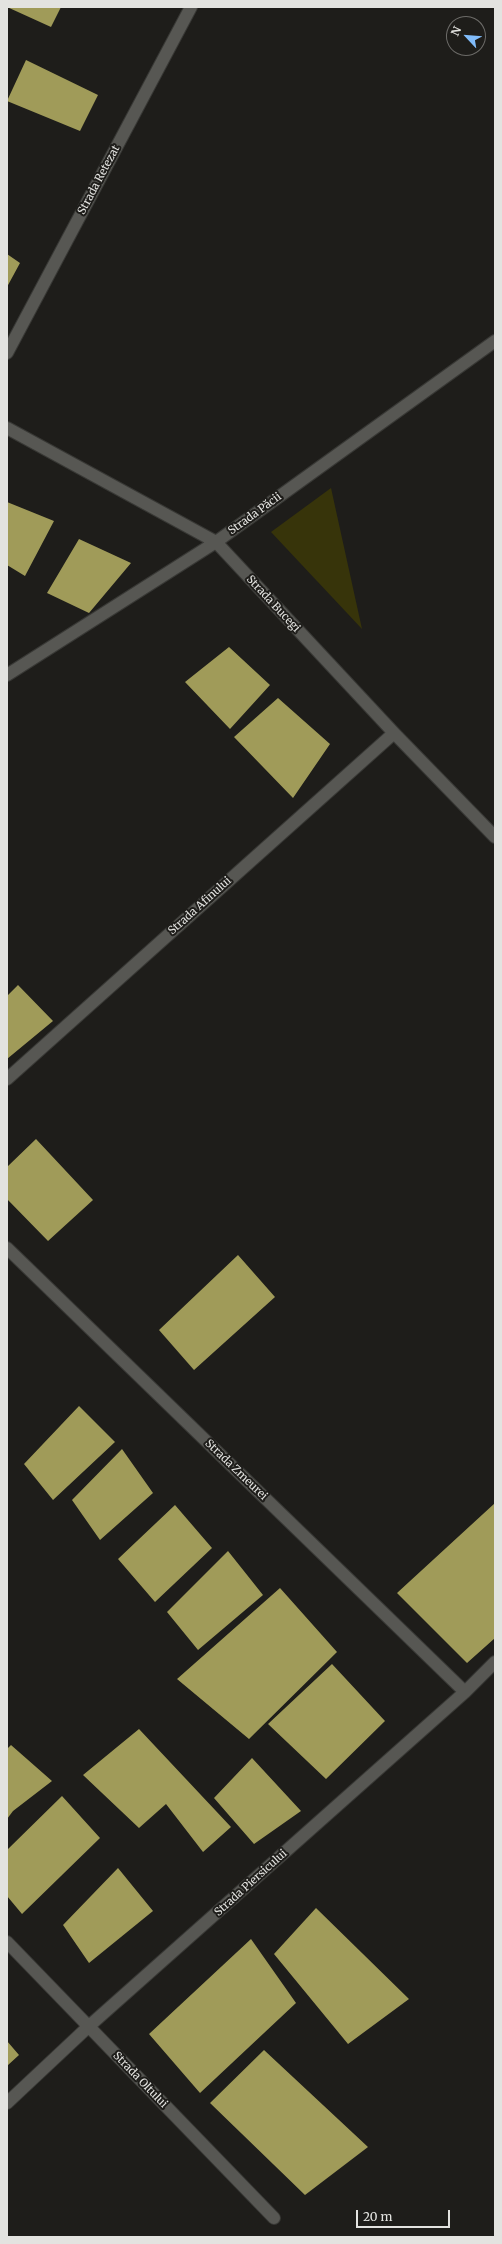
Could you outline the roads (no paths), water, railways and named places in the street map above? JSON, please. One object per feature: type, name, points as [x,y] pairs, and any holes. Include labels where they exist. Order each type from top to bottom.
[{"type":"street","name":"Strada Retezat","points":[[7,353],[191,7]]},
{"type":"street","name":"Strada Păcii","points":[[7,675],[216,542],[495,341]]},
{"type":"street","name":"Strada Bucegi","points":[[7,428],[216,542],[394,732],[495,837]]},
{"type":"street","name":"Strada Afinului","points":[[7,1079],[394,732]]},
{"type":"street","name":"Strada Zmeurei","points":[[7,1248],[465,1692]]},
{"type":"street","name":"Strada Piersicului","points":[[7,2103],[88,2027],[465,1692],[495,1662]]},
{"type":"street","name":"Strada Oltului","points":[[7,1942],[274,2218]]}]
